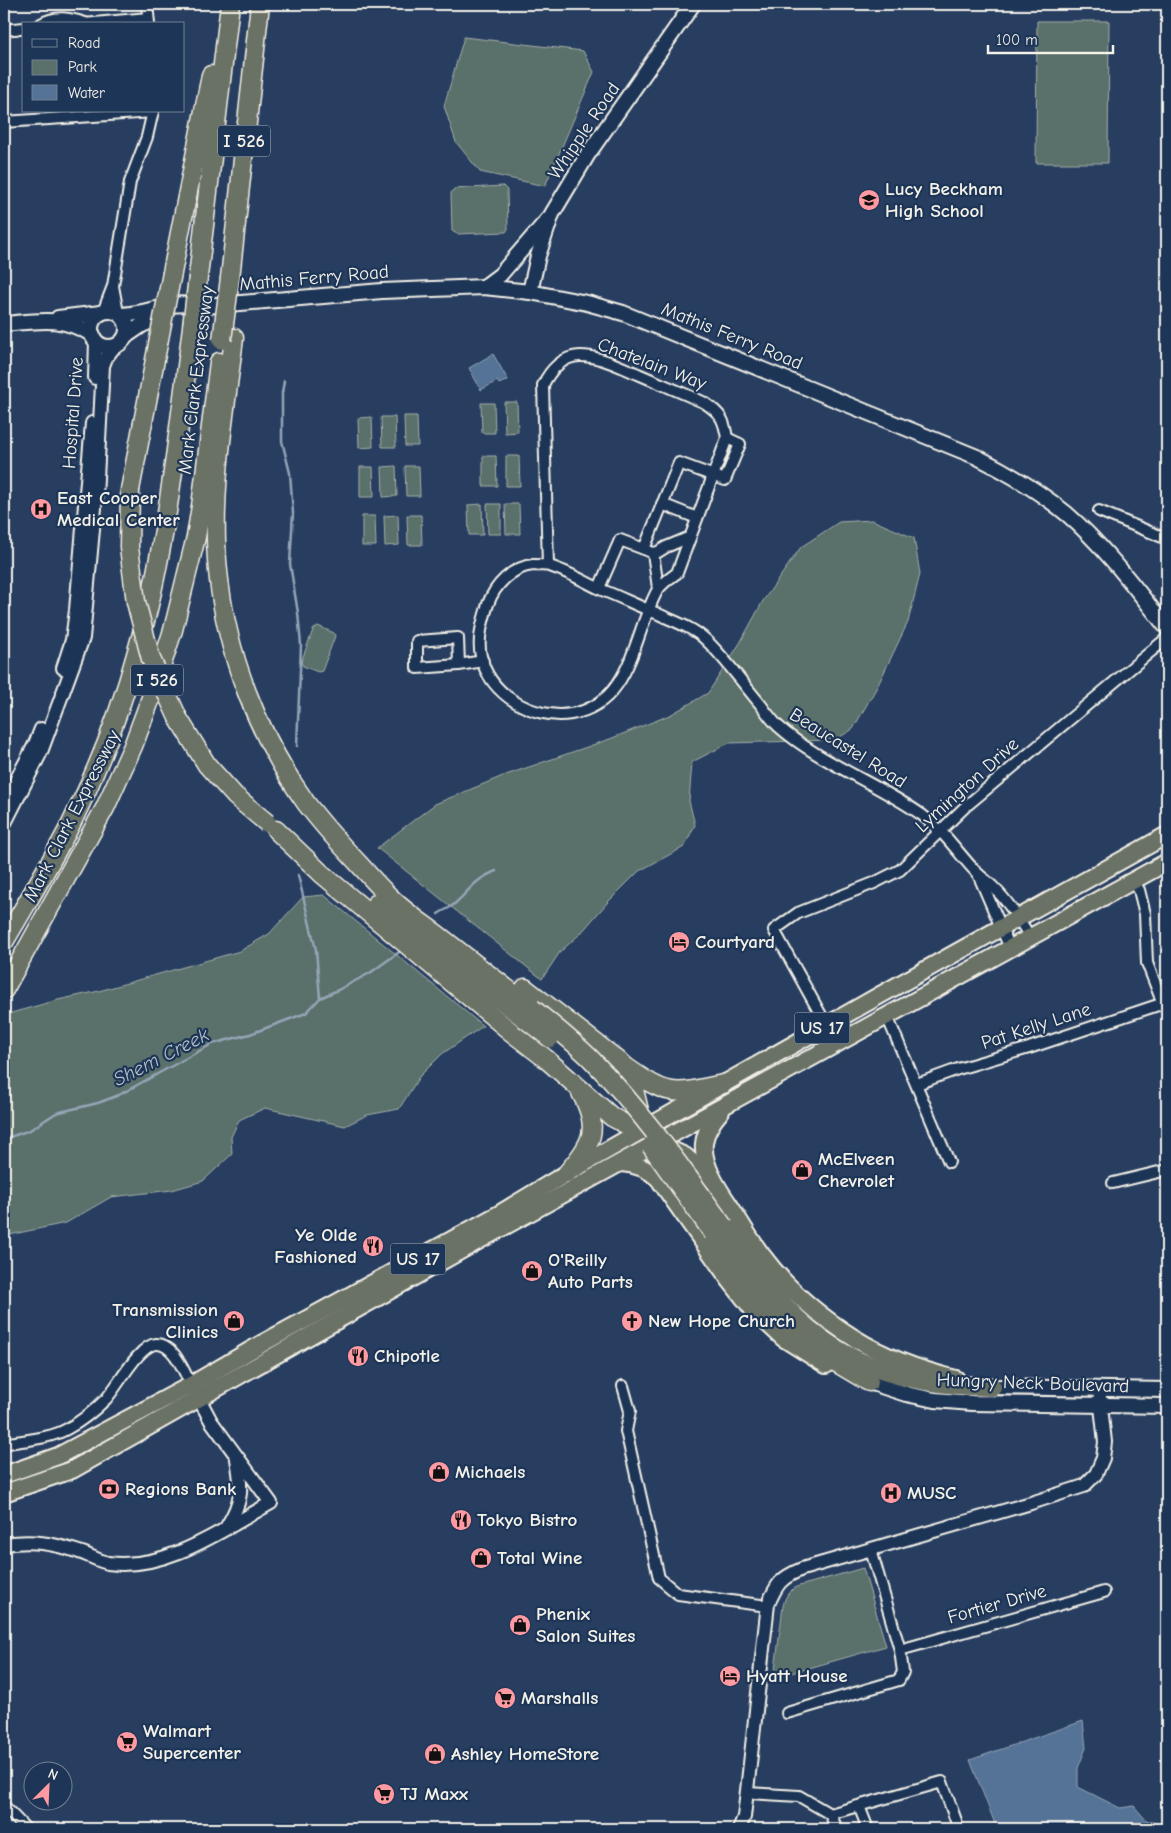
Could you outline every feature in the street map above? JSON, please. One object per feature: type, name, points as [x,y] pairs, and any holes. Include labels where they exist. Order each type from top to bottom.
[{"type":"highway","points":[[225,4],[130,490],[129,547],[136,602],[151,659],[178,718],[207,765],[235,796],[272,827],[322,874],[545,1058],[618,1121],[644,1130]]},
{"type":"highway","name":"Mark Clark Expressway","points":[[4,942],[71,823],[102,752],[128,683],[149,604],[168,517],[230,4]]},
{"type":"highway","name":"Mark Clark Expressway","points":[[4,990],[105,808],[139,731],[182,598],[196,537],[228,339],[235,278],[242,155],[260,4]]},
{"type":"highway","points":[[228,339],[216,534],[218,571],[224,616],[241,675],[261,727],[274,752],[306,802],[335,838],[391,899],[528,1013],[549,1037],[585,1070],[627,1114],[719,1230],[776,1296],[809,1330],[831,1347],[863,1363],[896,1375],[925,1382],[956,1386],[992,1387]]},
{"type":"highway","points":[[272,827],[528,1013]]},
{"type":"highway","name":"US 17","points":[[4,1493],[72,1470],[195,1392],[263,1343],[499,1214],[723,1084],[1167,836]]},
{"type":"highway","points":[[335,838],[646,1081],[668,1092],[693,1090],[723,1084]]},
{"type":"highway","name":"US 17","points":[[4,1475],[58,1456],[195,1392],[460,1251],[1167,862]]},
{"type":"highway","points":[[624,1065],[632,1081],[644,1130],[656,1144],[685,1156],[714,1182]]},
{"type":"highway","points":[[567,1173],[587,1147],[593,1128],[588,1105],[578,1088]]},
{"type":"highway","points":[[727,1105],[714,1119],[708,1129],[704,1146],[705,1156],[714,1182],[760,1254],[791,1289],[826,1319],[853,1338],[888,1358],[934,1374],[992,1387]]},
{"type":"highway","points":[[656,1144],[661,1173],[666,1188]]},
{"type":"highway","points":[[621,1163],[634,1164],[644,1168],[658,1178],[729,1280],[769,1326],[794,1346],[825,1365],[847,1375],[870,1382]]},
{"type":"highway","points":[[719,1230],[747,1280],[784,1324],[814,1348],[870,1382]]},
{"type":"main road","name":"Whipple Road","points":[[530,292],[538,256],[552,214],[588,154],[693,4]]},
{"type":"main road","points":[[484,287],[500,274],[552,214]]},
{"type":"main road","name":"Mathis Ferry Road","points":[[126,336],[155,318],[205,306],[382,291],[484,287],[530,292],[587,302],[646,321],[977,457],[1005,471],[1066,513],[1083,529],[1111,558],[1167,628]]},
{"type":"main road","name":"Mathis Ferry Road","points":[[119,314],[138,314],[172,305],[205,306]]},
{"type":"main road","points":[[4,324],[113,311],[124,318],[127,326],[126,336],[119,344],[108,346],[79,327],[65,322],[50,320]]},
{"type":"main road","points":[[94,338],[92,322],[102,312]]},
{"type":"main road","name":"Hungry Neck Boulevard","points":[[870,1382],[935,1400],[972,1403],[1167,1406]]},
{"type":"main road","name":"Hungry Neck Boulevard","points":[[992,1387],[1167,1390]]},
{"type":"street","points":[[127,22],[148,21],[147,4]]},
{"type":"street","points":[[46,22],[57,18],[72,19],[79,22]]},
{"type":"street","points":[[4,30],[22,28]]},
{"type":"street","points":[[4,122],[153,112],[147,137],[130,182],[113,286],[102,312]]},
{"type":"street","points":[[113,286],[119,314]]},
{"type":"street","name":"Hospital Drive","points":[[4,803],[35,744],[72,640],[92,421],[94,338]]},
{"type":"street","name":"Hospital Drive","points":[[4,825],[41,752],[83,638],[96,497],[103,366],[106,358],[115,346]]},
{"type":"street","name":"Chatelain Way","points":[[548,565],[543,385],[548,374],[558,364],[579,356],[603,360],[706,403],[717,411],[724,422],[727,438],[676,573],[658,588],[650,611]]},
{"type":"street","points":[[658,588],[648,551],[662,504],[680,463],[713,476]]},
{"type":"street","points":[[662,504],[697,518]]},
{"type":"street","points":[[1099,511],[1167,539]]},
{"type":"street","points":[[599,588],[620,540],[648,551],[660,552],[666,547],[690,537]]},
{"type":"street","points":[[548,565],[520,567],[508,576],[490,597],[482,626],[480,641],[482,661],[493,681],[504,694],[528,709],[561,715],[586,711],[600,703],[619,682],[627,668],[650,611]]},
{"type":"street","name":"Beaucastel Road","points":[[548,565],[692,629],[707,641],[777,725],[804,745],[922,815],[940,830],[977,873],[993,886],[1030,937]]},
{"type":"street","points":[[459,665],[458,638],[417,641],[417,668],[459,665],[482,661]]},
{"type":"street","name":"Lymington Drive","points":[[826,1026],[774,930],[798,912],[891,876],[900,870],[972,801],[1167,638]]},
{"type":"street","name":"Beaucastel Road","points":[[977,873],[1010,948]]},
{"type":"street","points":[[1133,880],[1139,890],[1144,914],[1147,963],[1165,1003]]},
{"type":"street","name":"Pat Kelly Lane","points":[[917,1084],[958,1069],[1029,1048],[1165,1003]]},
{"type":"street","points":[[887,1016],[949,1162]]},
{"type":"street","points":[[1113,1183],[1167,1170]]},
{"type":"street","points":[[4,1444],[67,1430],[94,1410],[149,1345],[156,1344],[168,1347],[172,1352],[211,1421],[271,1503],[182,1552],[152,1562],[132,1565],[106,1562],[81,1552],[39,1542],[4,1544]]},
{"type":"street","points":[[623,1386],[630,1411],[626,1431],[659,1578],[678,1594],[768,1606]]},
{"type":"street","points":[[738,1829],[744,1817],[768,1606],[777,1584],[787,1575],[802,1569],[1032,1503],[1084,1486],[1096,1474],[1103,1458],[1105,1442],[1099,1389]]},
{"type":"street","points":[[226,1528],[236,1512],[241,1493],[236,1455]]},
{"type":"street","points":[[786,1713],[899,1680],[903,1672],[900,1650],[871,1550]]},
{"type":"street","name":"Fortier Drive","points":[[900,1650],[1104,1592]]},
{"type":"street","points":[[830,1814],[942,1782],[959,1829]]},
{"type":"street","points":[[747,1793],[799,1796],[830,1814],[837,1829]]},
{"type":"street","points":[[4,1806],[26,1829]]},
{"type":"street","points":[[858,1806],[868,1829]]},
{"type":"green space","points":[[1037,21],[1109,21],[1108,163],[1036,163]]},
{"type":"green space","points":[[464,37],[583,51],[594,72],[545,186],[480,172],[456,142],[444,106]]},
{"type":"green space","points":[[503,186],[507,190],[508,229],[506,232],[457,234],[452,231],[451,193],[454,189]]},
{"type":"green space","points":[[504,402],[517,402],[518,432],[505,433]]},
{"type":"green space","points":[[481,403],[494,403],[495,433],[482,433]]},
{"type":"green space","points":[[404,416],[417,416],[418,446],[405,446]]},
{"type":"green space","points":[[372,417],[373,447],[359,448],[358,418]]},
{"type":"green space","points":[[381,417],[395,417],[396,447],[382,447]]},
{"type":"green space","points":[[483,456],[496,456],[497,486],[483,486]]},
{"type":"green space","points":[[506,456],[519,456],[520,486],[506,486]]},
{"type":"green space","points":[[396,466],[397,496],[383,497],[382,467]]},
{"type":"green space","points":[[405,466],[419,466],[420,496],[406,496]]},
{"type":"green space","points":[[360,467],[373,467],[374,497],[360,497]]},
{"type":"green space","points":[[482,504],[483,535],[469,535],[468,505]]},
{"type":"green space","points":[[487,504],[501,504],[501,534],[488,534]]},
{"type":"green space","points":[[505,504],[519,504],[520,534],[506,534]]},
{"type":"green space","points":[[398,515],[399,545],[385,546],[384,516]]},
{"type":"green space","points":[[407,515],[421,515],[422,545],[408,545]]},
{"type":"green space","points":[[362,516],[375,516],[376,546],[362,546]]},
{"type":"green space","points":[[872,520],[914,538],[920,574],[908,622],[878,685],[853,729],[835,740],[729,743],[692,762],[689,801],[695,825],[684,847],[639,871],[607,903],[581,933],[560,952],[542,979],[377,848],[435,804],[503,776],[610,739],[670,715],[708,693],[740,643],[763,601],[801,547],[839,522]]},
{"type":"green space","points":[[318,626],[334,633],[335,636],[322,671],[318,672],[303,666],[301,662],[313,630]]},
{"type":"green space","points":[[324,895],[483,1026],[442,1054],[419,1077],[399,1109],[367,1115],[345,1126],[265,1108],[239,1120],[231,1137],[232,1154],[203,1181],[172,1190],[111,1197],[66,1223],[4,1236],[4,1015],[99,991],[240,951],[269,934],[303,897]]},
{"type":"green space","points":[[863,1568],[886,1646],[774,1678],[783,1606],[789,1593],[796,1587]]},
{"type":"water","points":[[493,354],[508,380],[499,384],[497,381],[481,390],[469,368]]},
{"type":"water","points":[[1083,1721],[1086,1748],[1078,1768],[1078,1787],[1120,1808],[1134,1806],[1146,1820],[1160,1824],[1162,1829],[997,1829],[970,1760]]},
{"type":"waterway","points":[[284,381],[282,393],[282,441],[290,473],[293,513],[290,564],[301,645],[297,746]]},
{"type":"waterway","name":"Shem Creek","points":[[438,914],[452,906],[482,879],[496,871]]},
{"type":"waterway","points":[[298,875],[316,950],[320,998]]},
{"type":"waterway","name":"Shem Creek","points":[[4,1139],[30,1130],[56,1113],[98,1103],[119,1095],[212,1044],[250,1034],[306,1013],[320,998],[370,973],[402,950]]},
{"type":"place","name":"Lucy Beckham High School","points":[[869,200]]},
{"type":"place","name":"East Cooper Medical Center","points":[[41,509]]},
{"type":"place","name":"Courtyard","points":[[679,942]]},
{"type":"place","name":"McElveen Chevrolet","points":[[802,1170]]},
{"type":"place","name":"Ye Olde Fashioned","points":[[373,1246]]},
{"type":"place","name":"O'Reilly Auto Parts","points":[[532,1271]]},
{"type":"place","name":"Transmission Clinics","points":[[234,1321]]},
{"type":"place","name":"New Hope Church","points":[[632,1321]]},
{"type":"place","name":"Chipotle","points":[[358,1356]]},
{"type":"place","name":"Michaels","points":[[439,1472]]},
{"type":"place","name":"Regions Bank","points":[[109,1489]]},
{"type":"place","name":"MUSC","points":[[891,1493]]},
{"type":"place","name":"Tokyo Bistro","points":[[461,1520]]},
{"type":"place","name":"Total Wine","points":[[481,1558]]},
{"type":"place","name":"Phenix Salon Suites","points":[[520,1625]]},
{"type":"place","name":"Hyatt House","points":[[730,1676]]},
{"type":"place","name":"Marshalls","points":[[505,1698]]},
{"type":"place","name":"Walmart Supercenter","points":[[127,1742]]},
{"type":"place","name":"Ashley HomeStore","points":[[435,1754]]},
{"type":"place","name":"TJ Maxx","points":[[384,1794]]}]
